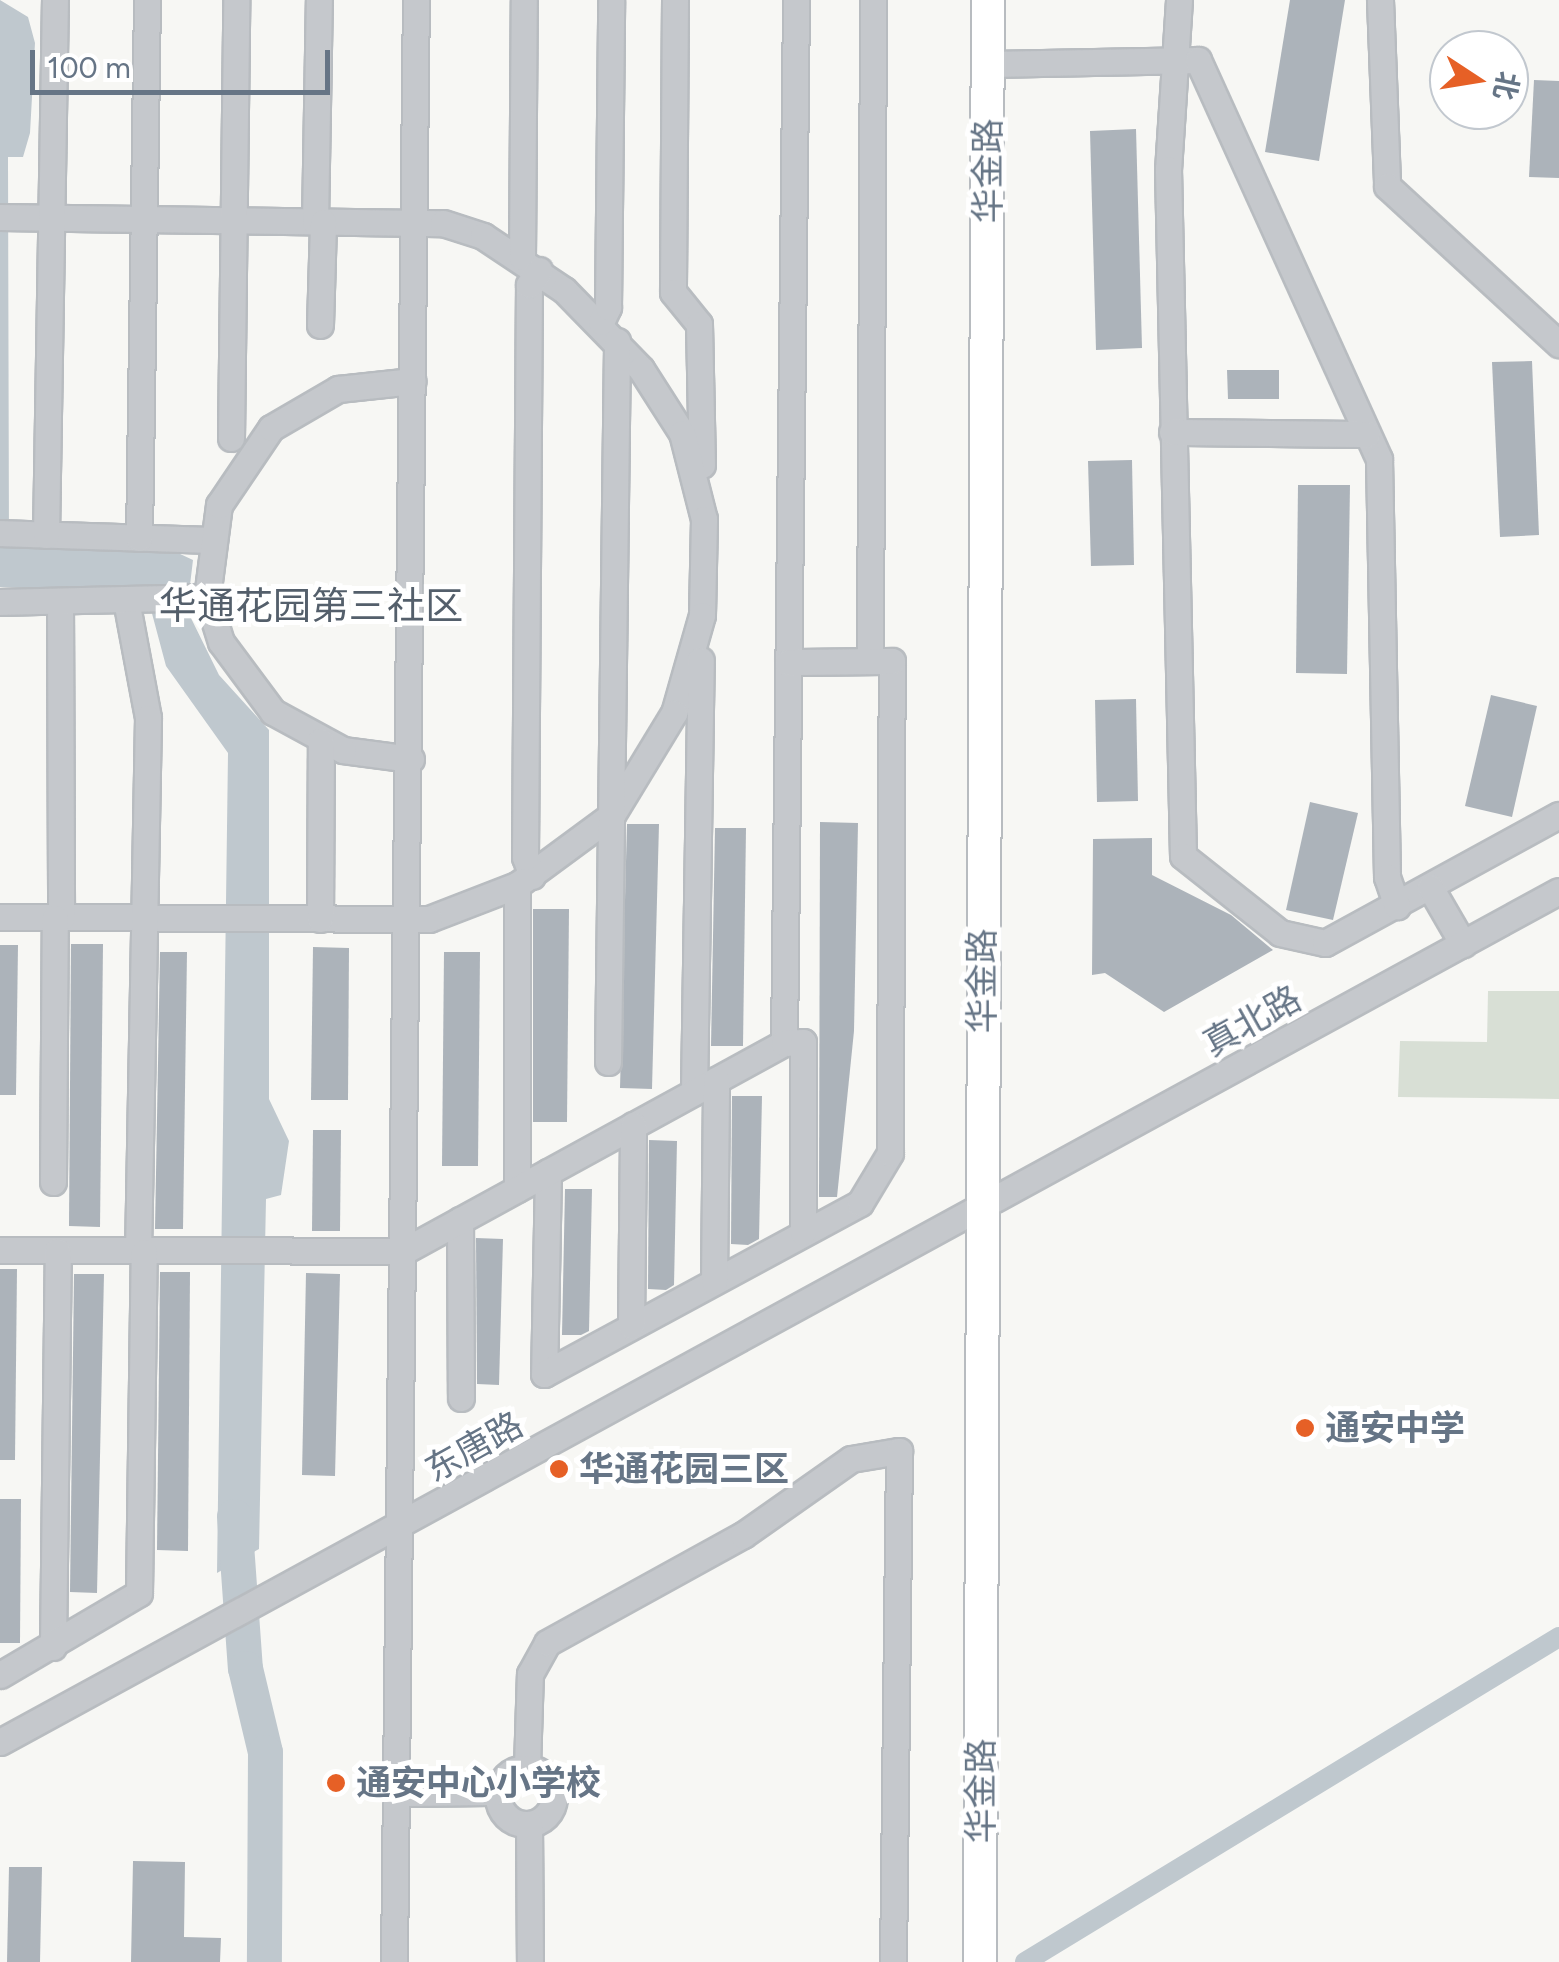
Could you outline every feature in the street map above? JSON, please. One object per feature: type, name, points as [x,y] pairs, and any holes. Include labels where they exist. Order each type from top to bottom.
[{"type":"main road","name":"华金路","points":[[980,1950],[980,1212],[988,0]]},
{"type":"street","points":[[46,535],[44,218],[55,0]]},
{"type":"street","points":[[139,538],[148,0]]},
{"type":"street","points":[[231,438],[236,0]]},
{"type":"street","points":[[318,0],[320,326]]},
{"type":"street","points":[[394,1962],[411,758],[416,0]]},
{"type":"street","points":[[517,1189],[525,880],[530,264],[524,0]]},
{"type":"street","points":[[608,1062],[612,815],[608,307],[611,0]]},
{"type":"street","points":[[676,0],[673,292],[699,324],[691,433],[704,519],[700,735],[705,1086],[714,1280]]},
{"type":"street","points":[[784,1043],[796,0]]},
{"type":"street","points":[[870,662],[873,0]]},
{"type":"street","points":[[1179,0],[1179,61],[1168,169],[1183,856],[1305,942],[1325,942],[1559,815]]},
{"type":"street","points":[[1380,0],[1387,186],[1559,344]]},
{"type":"street","points":[[989,64],[1198,60],[1379,459],[1387,877],[1397,906]]},
{"type":"street","points":[[0,218],[443,222],[530,264],[609,331],[691,433]]},
{"type":"street","points":[[411,758],[322,742],[244,680],[199,599],[208,540],[242,460],[302,402],[413,381]]},
{"type":"street","points":[[1172,432],[1368,434]]},
{"type":"street","points":[[7,533],[208,540]]},
{"type":"street","points":[[0,602],[199,599]]},
{"type":"street","points":[[53,1182],[60,601]]},
{"type":"street","points":[[0,1674],[53,1647],[139,1593],[148,718],[136,601]]},
{"type":"street","points":[[0,917],[409,918],[466,909],[525,880],[612,815],[661,737],[692,666],[702,615]]},
{"type":"street","points":[[548,1172],[544,1374],[860,1203],[890,1153],[892,661],[788,662]]},
{"type":"street","points":[[661,737],[700,735]]},
{"type":"street","points":[[320,919],[322,742]]},
{"type":"street","points":[[1430,887],[1462,944]]},
{"type":"street","name":"真北路","points":[[980,1212],[1559,891]]},
{"type":"street","points":[[0,1250],[404,1251],[784,1043],[803,1042],[802,1232]]},
{"type":"street","points":[[631,1326],[633,1126]]},
{"type":"street","name":"东唐路","points":[[0,1742],[980,1212]]},
{"type":"street","points":[[460,1220],[460,1398]]},
{"type":"street","points":[[53,1647],[58,1251]]},
{"type":"street","points":[[530,1824],[551,1810],[554,1792],[527,1767],[530,1674],[547,1643],[743,1534],[851,1459],[898,1450],[893,1962]]},
{"type":"street","points":[[527,1767],[507,1774],[498,1792],[503,1812],[530,1824]]},
{"type":"street","points":[[396,1793],[498,1792]]},
{"type":"street","points":[[530,1824],[530,1962]]},
{"type":"shaded area","points":[[0,0],[28,17],[35,43],[30,133],[23,157],[8,157],[9,546],[163,546],[193,560],[187,610],[219,675],[269,730],[269,1099],[289,1141],[281,1195],[266,1199],[259,1549],[217,1573],[228,753],[166,666],[146,591],[0,587]]},
{"type":"shaded area","points":[[1488,991],[1559,991],[1559,1099],[1398,1097],[1400,1041],[1487,1042]]},
{"type":"building","points":[[1290,0],[1345,0],[1319,161],[1265,152]]},
{"type":"building","points":[[1534,80],[1559,81],[1559,178],[1529,177]]},
{"type":"building","points":[[1136,129],[1142,348],[1096,350],[1090,131]]},
{"type":"building","points":[[1532,361],[1539,535],[1500,537],[1492,362]]},
{"type":"building","points":[[1227,370],[1279,370],[1279,399],[1228,399]]},
{"type":"building","points":[[1132,460],[1134,565],[1091,566],[1088,461]]},
{"type":"building","points":[[1298,485],[1350,485],[1347,674],[1296,673]]},
{"type":"building","points":[[1491,695],[1537,706],[1512,817],[1465,806]]},
{"type":"building","points":[[1136,699],[1138,801],[1097,802],[1095,700]]},
{"type":"building","points":[[1310,802],[1358,813],[1333,920],[1286,910]]},
{"type":"building","points":[[820,822],[858,823],[854,1031],[837,1197],[819,1197]]},
{"type":"building","points":[[627,824],[659,824],[652,1089],[620,1088]]},
{"type":"building","points":[[715,828],[746,828],[743,1046],[711,1046]]},
{"type":"building","points":[[1152,838],[1152,875],[1231,915],[1273,950],[1164,1012],[1105,973],[1092,975],[1093,839]]},
{"type":"building","points":[[533,909],[569,909],[567,1122],[533,1122]]},
{"type":"building","points":[[71,944],[103,944],[100,1227],[69,1226]]},
{"type":"building","points":[[0,945],[18,945],[16,1095],[0,1095]]},
{"type":"building","points":[[313,947],[349,948],[348,1100],[311,1100]]},
{"type":"building","points":[[160,952],[187,952],[183,1229],[155,1229]]},
{"type":"building","points":[[444,952],[480,952],[478,1166],[442,1166]]},
{"type":"building","points":[[732,1096],[762,1096],[759,1239],[748,1245],[731,1244]]},
{"type":"building","points":[[313,1130],[341,1130],[340,1231],[312,1231]]},
{"type":"building","points":[[649,1140],[677,1141],[674,1285],[666,1290],[648,1289]]},
{"type":"building","points":[[565,1189],[592,1189],[589,1331],[581,1335],[562,1335]]},
{"type":"building","points":[[476,1238],[503,1239],[499,1385],[477,1384]]},
{"type":"building","points":[[0,1269],[17,1269],[15,1460],[0,1460]]},
{"type":"building","points":[[160,1272],[190,1272],[188,1551],[157,1550]]},
{"type":"building","points":[[306,1273],[340,1274],[335,1476],[302,1475]]},
{"type":"building","points":[[74,1274],[104,1274],[97,1593],[70,1592]]},
{"type":"building","points":[[0,1499],[21,1499],[20,1643],[0,1643]]},
{"type":"building","points":[[133,1861],[185,1862],[184,1937],[221,1938],[220,1962],[131,1962]]},
{"type":"building","points":[[9,1867],[42,1867],[40,1962],[7,1962]]},
{"type":"waterway","points":[[234,1516],[245,1668],[265,1752],[264,1962]]},
{"type":"waterway","points":[[1025,1962],[1559,1637]]},
{"type":"place","name":"通安中学","points":[[1305,1428]]},
{"type":"place","name":"华通花园三区","points":[[559,1469]]},
{"type":"place","name":"通安中心小学校","points":[[336,1783]]},
{"type":"district","name":"华通花园第三社区","points":[[311,607]]}]
